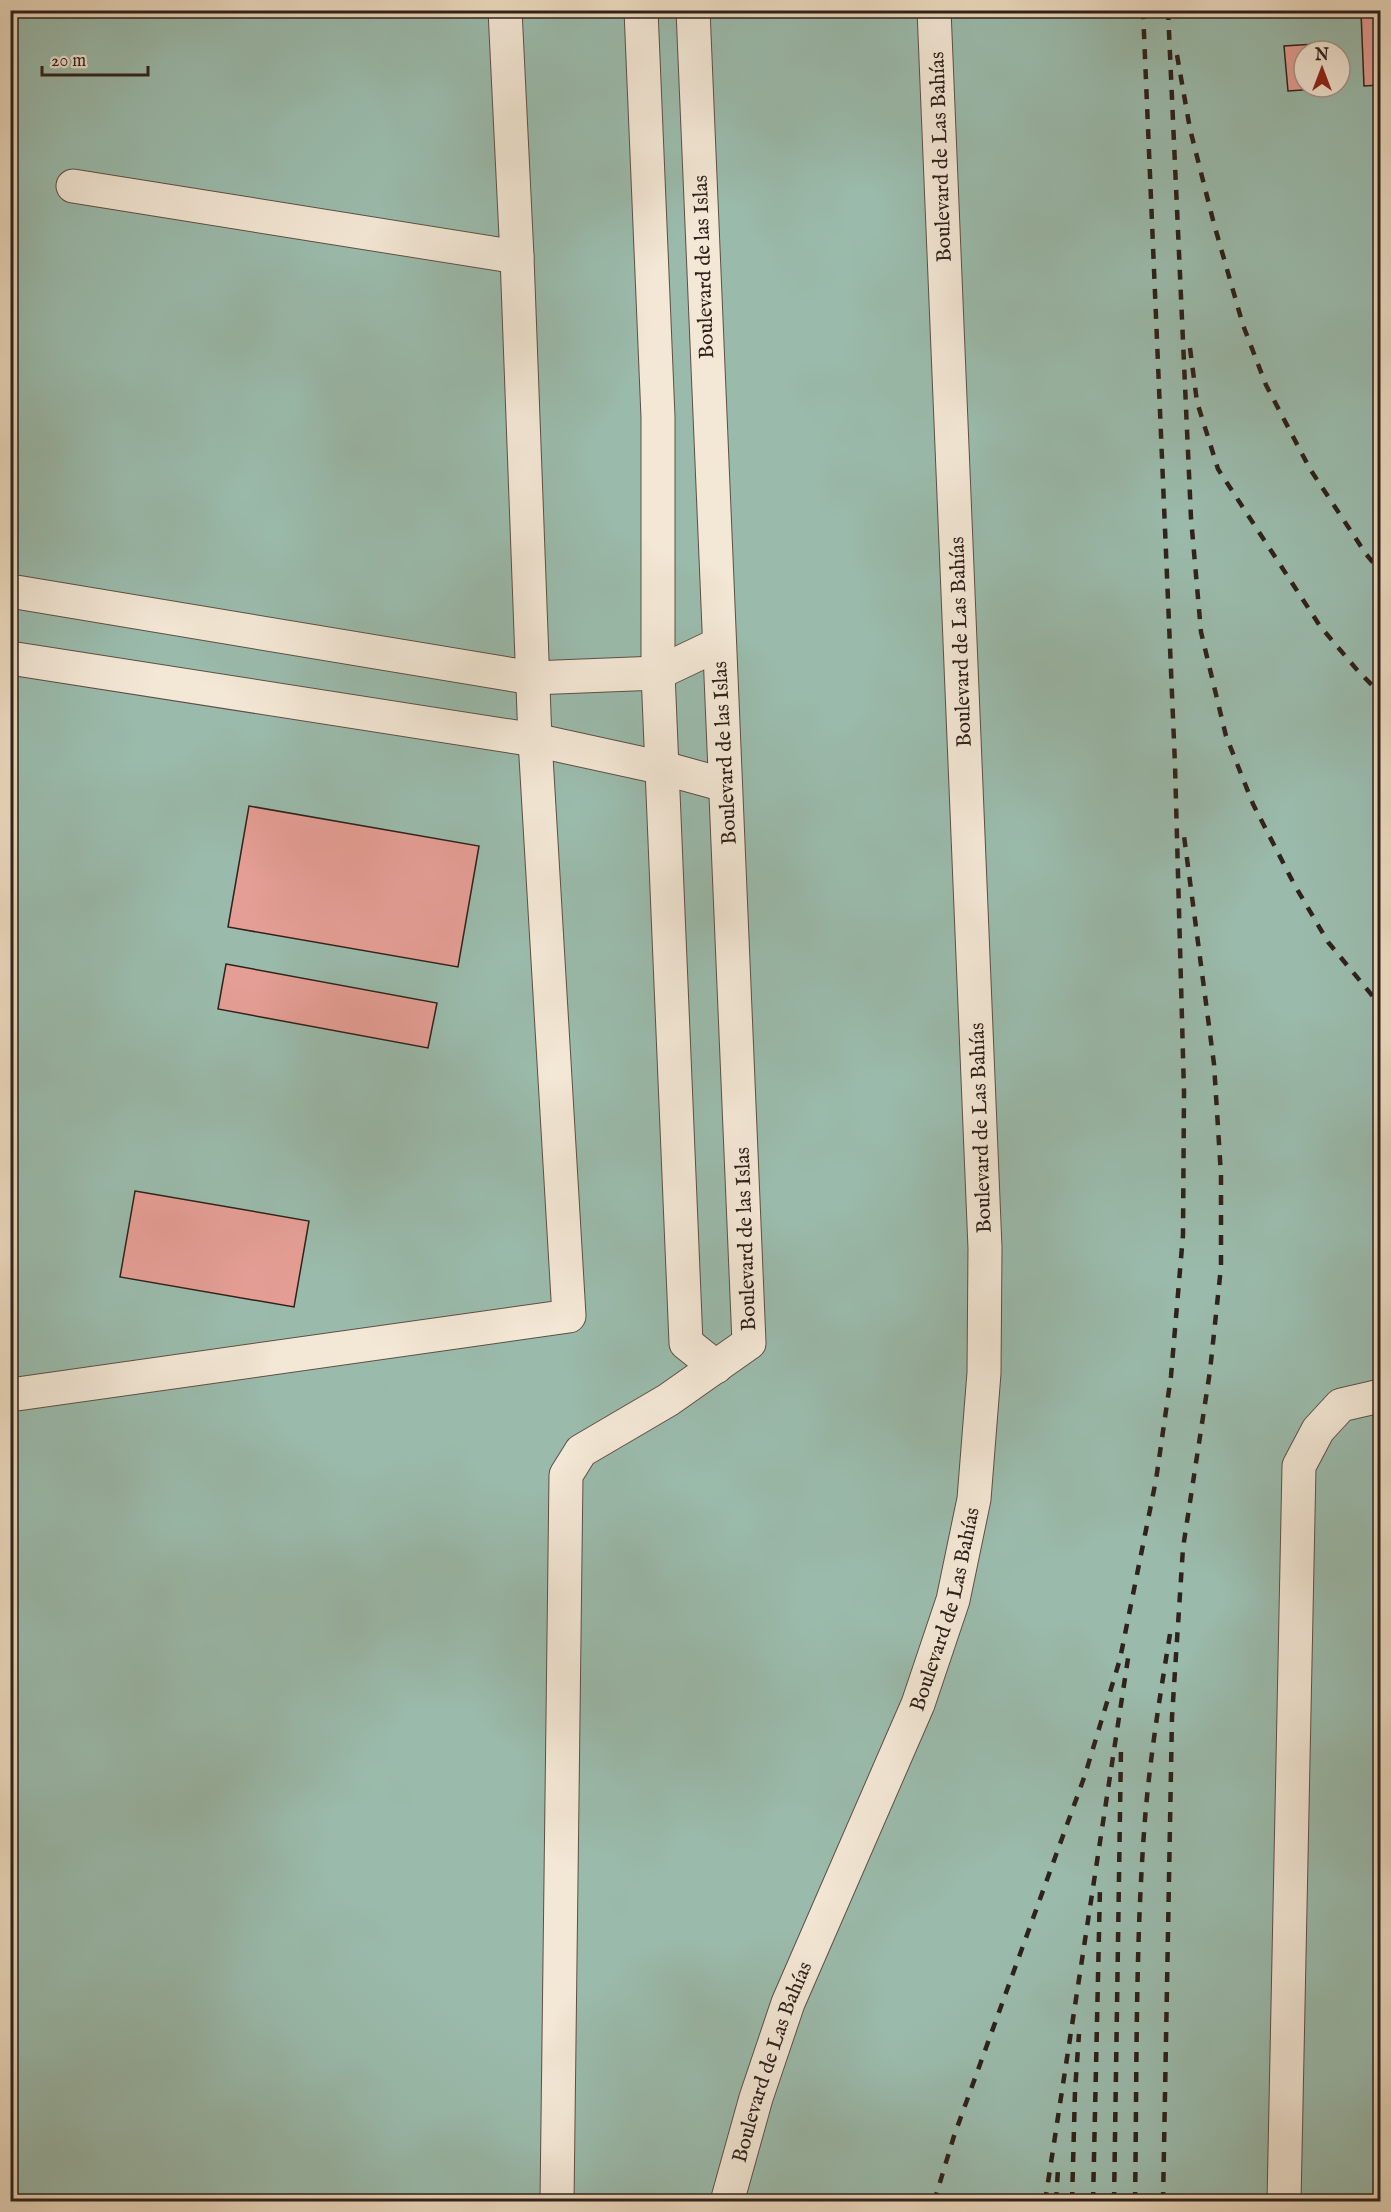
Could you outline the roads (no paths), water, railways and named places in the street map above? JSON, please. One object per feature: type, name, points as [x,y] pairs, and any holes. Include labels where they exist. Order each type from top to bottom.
[{"type":"street","points":[[10,1395],[569,1316],[535,740],[517,257],[504,10]]},
{"type":"street","points":[[557,2202],[566,1475],[581,1451],[668,1400],[716,1367],[686,1343],[658,673],[658,417],[641,10]]},
{"type":"street","name":"Boulevard de las Islas","points":[[693,10],[749,1343],[716,1367]]},
{"type":"street","name":"Boulevard de Las Bahías","points":[[727,2202],[756,2098],[788,2003],[918,1704],[953,1600],[974,1498],[984,1373],[986,1248],[934,10]]},
{"type":"street","points":[[73,186],[517,257]]},
{"type":"street","points":[[10,591],[532,678],[658,673],[719,645]]},
{"type":"street","points":[[10,658],[535,740],[663,768],[725,785]]},
{"type":"street","points":[[1284,2202],[1299,1466],[1318,1430],[1341,1405],[1380,1396]]},
{"type":"railway","points":[[934,2202],[954,2136],[1085,1775],[1120,1659],[1156,1480],[1171,1376],[1183,1235],[1184,1092],[1175,765],[1143,10]]},
{"type":"railway","points":[[1168,10],[1191,518],[1201,632],[1226,736],[1253,804],[1294,884],[1328,942],[1380,1005]]},
{"type":"railway","points":[[1177,55],[1190,129],[1214,224],[1243,325],[1266,385],[1310,469],[1366,554],[1380,571]]},
{"type":"railway","points":[[1190,348],[1197,402],[1218,469],[1320,626],[1380,693]]},
{"type":"railway","points":[[1163,2202],[1172,1717],[1183,1548],[1210,1371],[1221,1267],[1221,1175],[1214,1064],[1184,836]]},
{"type":"railway","points":[[1135,2202],[1137,2010],[1142,1867],[1150,1773],[1170,1634]]},
{"type":"railway","points":[[1045,2202],[1129,1652]]},
{"type":"railway","points":[[1114,2202],[1121,1748]]},
{"type":"railway","points":[[1093,2202],[1100,1888]]},
{"type":"railway","points":[[1072,2202],[1079,2034]]},
{"type":"railway","points":[[1056,2202],[1058,2169]]}]
